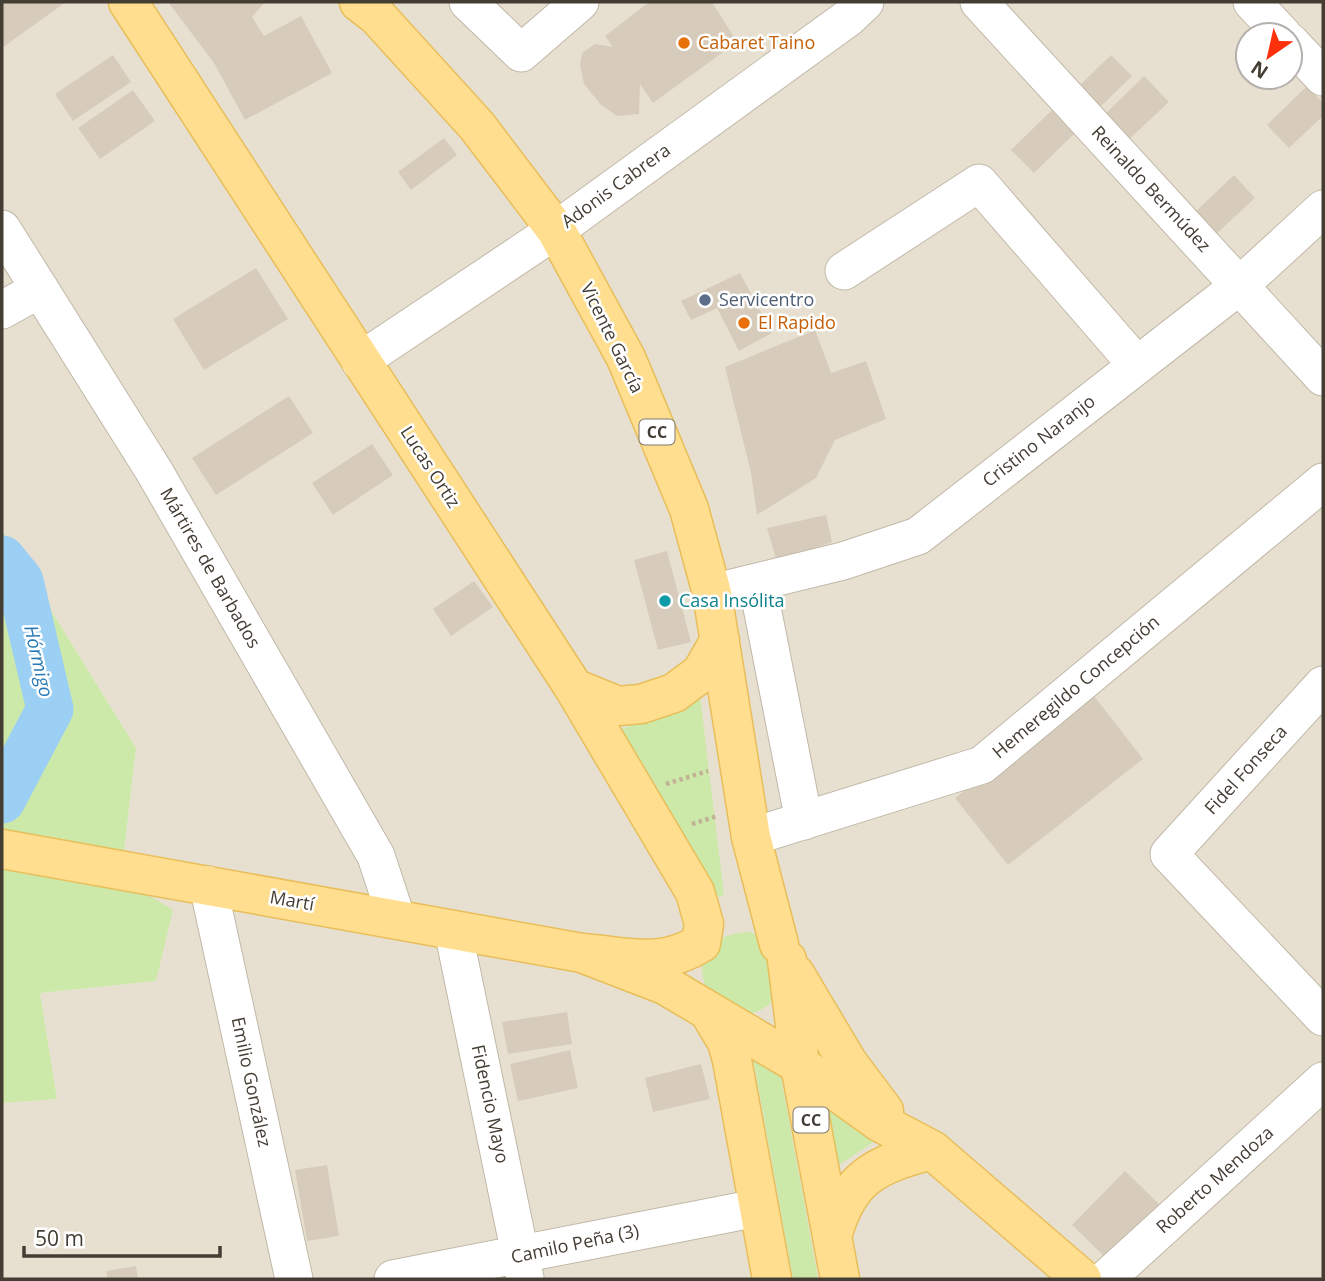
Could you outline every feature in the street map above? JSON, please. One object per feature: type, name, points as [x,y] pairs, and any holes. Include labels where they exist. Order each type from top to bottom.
[{"type":"main road","name":"Lucas Ortiz","points":[[128,2],[574,688],[695,892],[704,924],[701,943],[693,960],[691,978],[697,995],[727,1042],[732,1060],[772,1279]]},
{"type":"main road","name":"Vicente García","points":[[359,2],[377,16],[477,126],[556,230],[625,358],[688,509],[712,593],[749,822],[783,952]]},
{"type":"main road","points":[[574,688],[618,706],[641,704],[674,693],[701,673],[720,640]]},
{"type":"main road","name":"Martí","points":[[2,849],[582,953],[659,961],[680,956],[713,932],[743,924],[757,927],[783,952]]},
{"type":"main road","points":[[708,1010],[736,1021],[766,1014],[778,1004],[785,990],[788,975],[783,952]]},
{"type":"main road","points":[[783,952],[848,1063],[885,1112],[1082,1279]]},
{"type":"main road","name":"CC","points":[[783,952],[800,1065],[839,1279]]},
{"type":"main road","name":"Martí","points":[[582,953],[638,972],[708,1010]]},
{"type":"main road","points":[[708,1010],[800,1065],[881,1123],[932,1150]]},
{"type":"main road","points":[[832,1237],[840,1208],[869,1173],[893,1160],[932,1150]]},
{"type":"street","points":[[468,2],[521,53],[580,2]]},
{"type":"street","name":"Adonis Cabrera","points":[[360,361],[556,230],[848,18],[865,2]]},
{"type":"street","name":"Reinaldo Bermúdez","points":[[979,2],[1323,377]]},
{"type":"street","points":[[1252,2],[1270,21]]},
{"type":"street","points":[[1304,57],[1323,77]]},
{"type":"street","points":[[844,271],[979,183],[1137,365]]},
{"type":"street","name":"Cristino Naranjo","points":[[712,593],[843,561],[918,536],[1239,286],[1323,209]]},
{"type":"street","name":"Mártires de Barbados","points":[[2,229],[154,471],[369,844],[397,920]]},
{"type":"street","points":[[2,310],[40,289]]},
{"type":"street","name":"Hemeregildo Concepción","points":[[749,822],[804,821],[982,765],[1323,482]]},
{"type":"street","points":[[757,582],[804,821]]},
{"type":"street","name":"Fidel Fonseca","points":[[1323,685],[1169,855],[1323,1017]]},
{"type":"street","name":"Emilio González","points":[[208,885],[294,1279]]},
{"type":"street","name":"Fidencio Mayo","points":[[453,930],[523,1267]]},
{"type":"street","name":"Roberto Mendoza","points":[[1106,1279],[1323,1081]]},
{"type":"street","name":"Camilo Peña (3)","points":[[393,1279],[523,1267],[757,1208]]},
{"type":"path","points":[[635,793],[741,761]]},
{"type":"path","points":[[661,834],[749,822]]},
{"type":"shaded area","points":[[2,2],[1323,2],[1323,1279],[2,1279],[2,1103],[57,1099],[40,993],[156,981],[121,878],[136,748],[2,531]]},
{"type":"green space","points":[[2,531],[136,748],[121,878],[173,910],[156,981],[40,993],[57,1099],[2,1103]]},
{"type":"green space","points":[[700,696],[724,895],[715,898],[618,731]]},
{"type":"green space","points":[[748,932],[764,936],[780,994],[758,1011],[737,1014],[720,1006],[707,990],[702,972],[706,953],[721,939]]},
{"type":"green space","points":[[752,1052],[779,1066],[818,1279],[793,1279]]},
{"type":"green space","points":[[819,1093],[884,1135],[836,1167]]},
{"type":"building","points":[[2,2],[66,2],[2,48]]},
{"type":"building","points":[[168,2],[265,2],[252,17],[264,36],[301,16],[332,73],[245,120],[214,63]]},
{"type":"building","points":[[649,2],[712,2],[737,42],[653,103],[640,84],[639,114],[617,116],[601,105],[584,84],[580,65],[582,53],[595,44],[613,47],[605,36]]},
{"type":"building","points":[[113,55],[131,82],[73,121],[55,94]]},
{"type":"building","points":[[1111,55],[1132,76],[1096,111],[1075,90]]},
{"type":"building","points":[[1144,76],[1169,102],[1125,143],[1101,118]]},
{"type":"building","points":[[1307,86],[1323,103],[1323,116],[1289,148],[1267,125]]},
{"type":"building","points":[[133,90],[155,121],[100,159],[78,128]]},
{"type":"building","points":[[1053,109],[1076,132],[1034,173],[1011,150]]},
{"type":"building","points":[[444,138],[457,155],[411,190],[398,172]]},
{"type":"building","points":[[1234,175],[1255,198],[1215,235],[1194,213]]},
{"type":"building","points":[[256,268],[288,319],[204,370],[173,319]]},
{"type":"building","points":[[740,273],[772,333],[739,351],[717,308],[691,320],[681,301]]},
{"type":"building","points":[[815,330],[831,373],[866,361],[886,419],[835,440],[816,478],[757,515],[751,473],[725,367]]},
{"type":"building","points":[[289,396],[313,433],[216,495],[192,458]]},
{"type":"building","points":[[372,444],[393,475],[333,515],[312,483]]},
{"type":"building","points":[[826,515],[832,542],[777,562],[767,528]]},
{"type":"building","points":[[667,551],[691,642],[658,650],[634,560]]},
{"type":"building","points":[[474,581],[493,607],[451,636],[433,609]]},
{"type":"building","points":[[1091,692],[1143,759],[1008,865],[955,798]]},
{"type":"building","points":[[567,1012],[572,1044],[508,1054],[502,1022]]},
{"type":"building","points":[[570,1050],[578,1088],[518,1101],[510,1064]]},
{"type":"building","points":[[701,1064],[710,1099],[653,1112],[645,1078]]},
{"type":"building","points":[[327,1165],[339,1236],[307,1241],[295,1170]]},
{"type":"building","points":[[1125,1171],[1160,1205],[1106,1258],[1072,1225]]},
{"type":"building","points":[[136,1266],[138,1279],[108,1279],[106,1271]]},
{"type":"waterway","name":"Hórmigo","points":[[2,559],[20,581],[50,709],[2,800]]},
{"type":"place","name":"Cabaret Taino","points":[[684,43]]},
{"type":"place","name":"Servicentro","points":[[705,300]]},
{"type":"place","name":"El Rapido","points":[[744,323]]},
{"type":"place","name":"Casa Insólita","points":[[665,601]]}]
